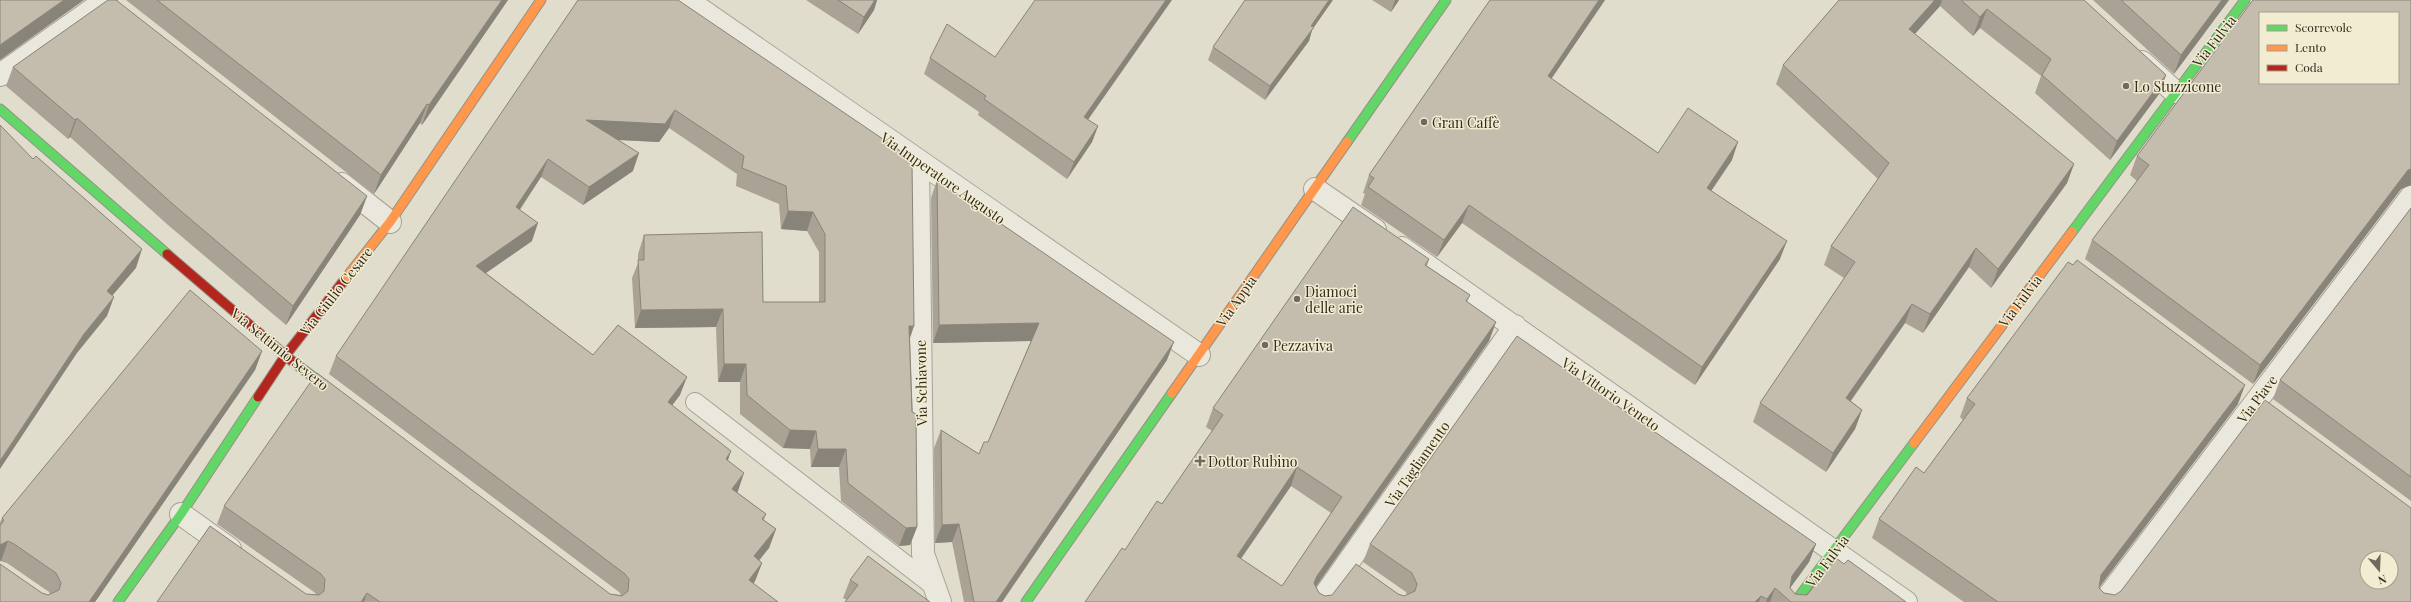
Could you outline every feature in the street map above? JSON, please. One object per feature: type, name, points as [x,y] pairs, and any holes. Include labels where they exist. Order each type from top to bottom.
[{"type":"street","points":[[0,75],[106,0],[124,15]]},
{"type":"street","name":"Via Giulio Cesare","points":[[118,602],[181,514],[285,356],[390,222],[541,0]]},
{"type":"street","name":"Via Imperatore Augusto","points":[[687,0],[1199,355]]},
{"type":"street","name":"Via Appia","points":[[1026,602],[1446,0]]},
{"type":"street","name":"Via Fulvia","points":[[1795,602],[2245,0]]},
{"type":"street","points":[[2130,50],[2175,92]]},
{"type":"street","name":"Via Settimio Severo","points":[[0,109],[285,356],[347,403]]},
{"type":"street","name":"Via Schiavone","points":[[918,161],[923,554],[937,594]]},
{"type":"street","points":[[328,174],[390,222]]},
{"type":"street","name":"Via Vittorio Veneto","points":[[1315,189],[1515,326],[1906,602]]},
{"type":"street","name":"Via Piave","points":[[2104,602],[2411,197]]},
{"type":"street","points":[[2056,253],[2073,266]]},
{"type":"street","name":"Via Tagliamento","points":[[1320,602],[1515,326]]},
{"type":"street","points":[[2237,387],[2274,415]]},
{"type":"street","points":[[181,514],[250,562]]},
{"type":"street","points":[[1346,565],[1365,579]]},
{"type":"lane","points":[[695,402],[937,594]]},
{"type":"building","points":[[0,0],[64,0],[0,45]]},
{"type":"building","points":[[108,0],[116,0],[367,196],[293,306],[175,206],[77,118],[75,120],[13,67]]},
{"type":"building","points":[[157,0],[502,0],[429,105],[427,104],[381,175]]},
{"type":"building","points":[[578,0],[678,0],[905,154],[905,157],[912,162],[914,326],[909,326],[912,412],[916,414],[917,527],[906,528],[848,483],[846,449],[818,449],[816,431],[790,430],[747,395],[746,364],[724,364],[723,309],[641,310],[638,260],[644,260],[644,235],[762,232],[763,302],[825,302],[825,234],[813,212],[788,211],[786,186],[742,168],[744,156],[675,110],[665,124],[586,120],[639,153],[589,187],[548,159],[516,207],[538,223],[476,266],[593,355],[618,325],[687,377],[668,402],[731,451],[726,459],[744,473],[732,489],[766,514],[762,519],[776,529],[754,556],[762,563],[749,580],[778,602],[380,602],[367,593],[361,602],[157,602],[210,526],[306,594],[319,595],[324,591],[325,579],[321,574],[224,506],[317,373],[610,594],[622,596],[628,591],[629,579],[625,574],[336,356]]},
{"type":"building","points":[[838,0],[875,0],[864,17]]},
{"type":"building","points":[[1035,0],[1166,0],[1084,117],[1098,126],[1074,162],[984,99],[986,96],[930,58],[947,24],[995,57]]},
{"type":"building","points":[[1245,0],[1329,0],[1311,26],[1314,27],[1270,86],[1213,47]]},
{"type":"building","points":[[1490,0],[1599,0],[1548,76],[1658,153],[1688,108],[1738,142],[1707,188],[1787,241],[1702,367],[1469,205],[1444,240],[1368,187],[1374,178],[1369,175]]},
{"type":"building","points":[[1839,0],[1935,0],[1909,29],[2074,164],[1998,269],[1976,248],[1930,314],[1912,304],[1846,398],[1862,410],[1833,453],[1760,403],[1855,262],[1831,246],[1889,163],[1783,65]]},
{"type":"building","points":[[1961,0],[2084,0],[2166,75],[2117,141],[2042,75],[2051,59],[1987,9],[1980,17]]},
{"type":"building","points":[[2121,0],[2222,0],[2181,55]]},
{"type":"building","points":[[2253,0],[2411,0],[2411,169],[2408,170],[2260,365],[2092,240],[2149,165],[2137,156]]},
{"type":"building","points":[[0,125],[33,159],[36,156],[142,249],[107,291],[114,297],[84,334],[0,461]]},
{"type":"building","points":[[937,180],[1174,342],[996,602],[974,602],[959,524],[942,525],[941,430],[979,454],[984,442],[988,442],[1039,323],[939,325]]},
{"type":"building","points":[[1353,207],[1429,259],[1425,265],[1470,295],[1466,301],[1496,322],[1317,576],[1314,583],[1319,593],[1325,596],[1332,595],[1356,564],[1398,594],[1404,596],[1415,591],[1417,584],[1412,573],[1370,544],[1517,336],[1816,544],[1792,576],[1790,588],[1795,594],[1807,595],[1836,558],[1844,564],[1848,560],[1906,602],[1791,602],[1775,588],[1767,599],[1761,596],[1755,602],[1085,602],[1122,548],[1125,550],[1157,501],[1162,504],[1223,415],[1213,408]],"holes":[[[1297,467],[1342,497],[1282,586],[1237,556]]]},
{"type":"building","points":[[2411,208],[2411,477],[2280,380]]},
{"type":"building","points":[[2077,260],[2245,385],[2101,575],[2099,588],[2104,593],[2115,595],[2121,591],[2265,400],[2411,508],[2411,602],[1998,602],[1879,519],[1916,467],[1924,473],[1975,404],[1967,398],[2068,262],[2073,265]]},
{"type":"building","points":[[190,290],[262,351],[89,602],[0,602],[0,564],[42,593],[48,595],[59,590],[61,583],[56,573],[8,541],[0,545],[0,526],[4,520],[2,518]]},
{"type":"building","points":[[868,556],[930,602],[845,602],[858,585],[850,580]]},
{"type":"traffic: fast","points":[[1347,142],[1446,0]]},
{"type":"traffic: fast","points":[[2072,232],[2245,0]]},
{"type":"traffic: fast","points":[[0,109],[167,254]]},
{"type":"traffic: fast","points":[[292,361],[337,395]]},
{"type":"traffic: fast","points":[[1026,602],[1172,393]]},
{"type":"traffic: fast","points":[[118,602],[181,514],[258,397]]},
{"type":"traffic: fast","points":[[1795,602],[1914,443]]},
{"type":"traffic: slow","points":[[342,283],[390,222],[541,0]]},
{"type":"traffic: slow","points":[[1172,393],[1347,142]]},
{"type":"traffic: slow","points":[[1914,443],[2072,232]]},
{"type":"traffic: jam","points":[[167,254],[292,361]]},
{"type":"traffic: jam","points":[[258,397],[285,356],[342,283]]},
{"type":"place","name":"Lo Stuzzicone","points":[[2126,86]]},
{"type":"place","name":"Gran Caffè","points":[[1424,122]]},
{"type":"place","name":"Diamoci delle arie","points":[[1297,299]]},
{"type":"place","name":"Pezzaviva","points":[[1265,345]]},
{"type":"place","name":"Dottor Rubino","points":[[1200,461]]}]
